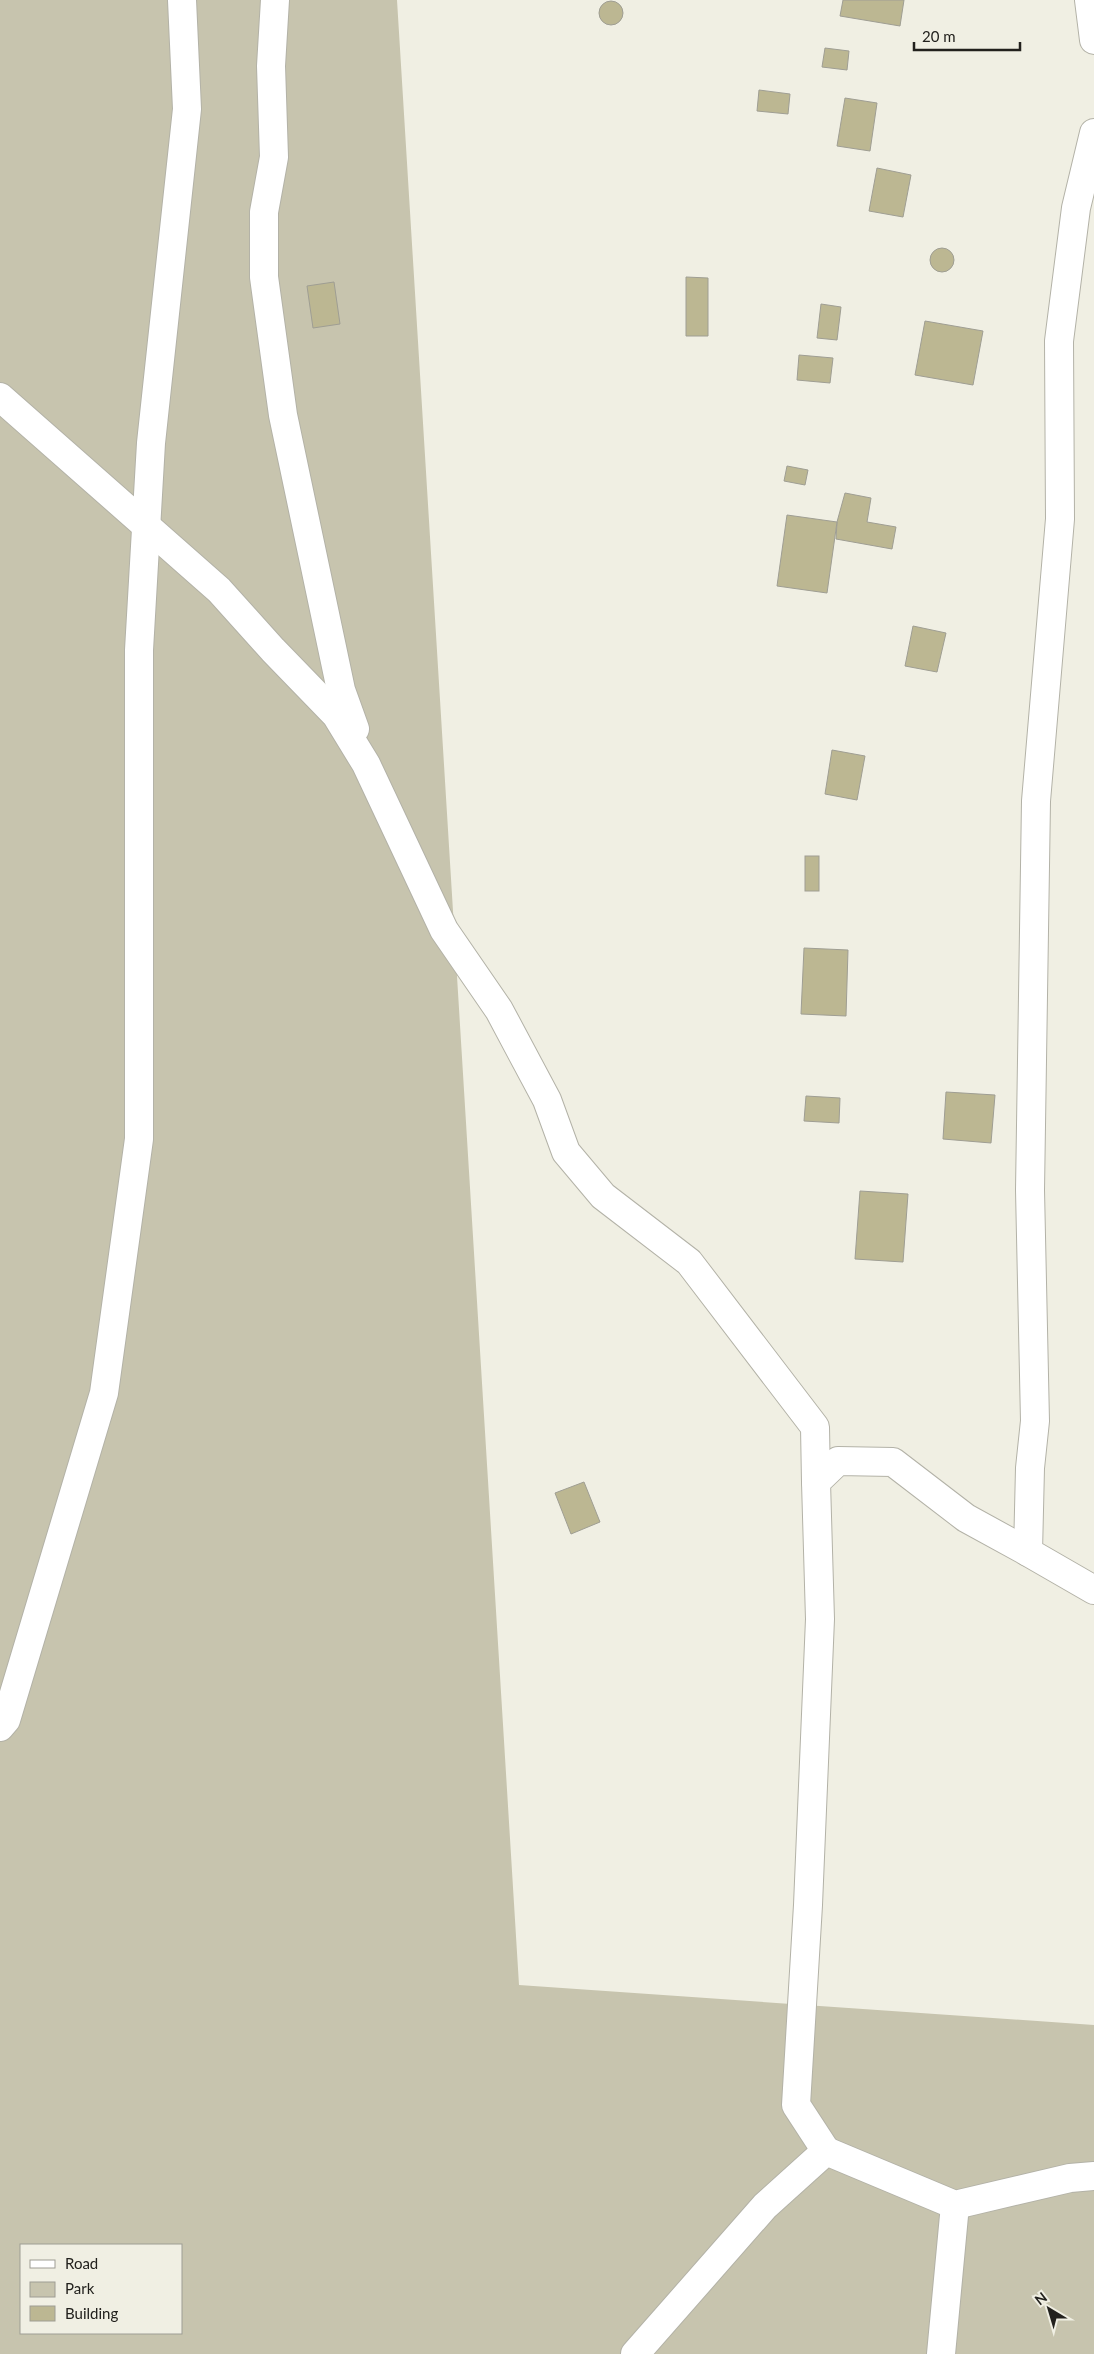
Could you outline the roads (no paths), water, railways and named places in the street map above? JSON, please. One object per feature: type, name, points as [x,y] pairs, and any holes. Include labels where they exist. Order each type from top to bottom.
[{"type":"street","points":[[0,1727],[6,1720],[104,1393],[139,1139],[139,650],[151,443],[187,108],[182,0]]},
{"type":"street","points":[[275,0],[271,66],[274,157],[264,212],[264,277],[283,415],[311,549],[341,690],[366,764]]},
{"type":"street","points":[[1089,0],[1094,40]]},
{"type":"street","points":[[1028,1552],[1030,1468],[1035,1421],[1030,1190],[1036,801],[1060,519],[1059,341],[1076,208],[1094,133]]},
{"type":"street","points":[[0,397],[219,590],[273,650],[336,715],[366,764],[444,930],[499,1010],[547,1100],[566,1152],[604,1196],[689,1262],[815,1427],[820,1619],[808,1905],[796,2105],[826,2151],[955,2205],[1070,2178],[1094,2176]]},
{"type":"street","points":[[816,1482],[838,1461],[893,1462],[966,1518],[1094,1590]]},
{"type":"street","points":[[635,2354],[765,2206],[826,2151]]},
{"type":"street","points":[[941,2354],[955,2205]]}]
